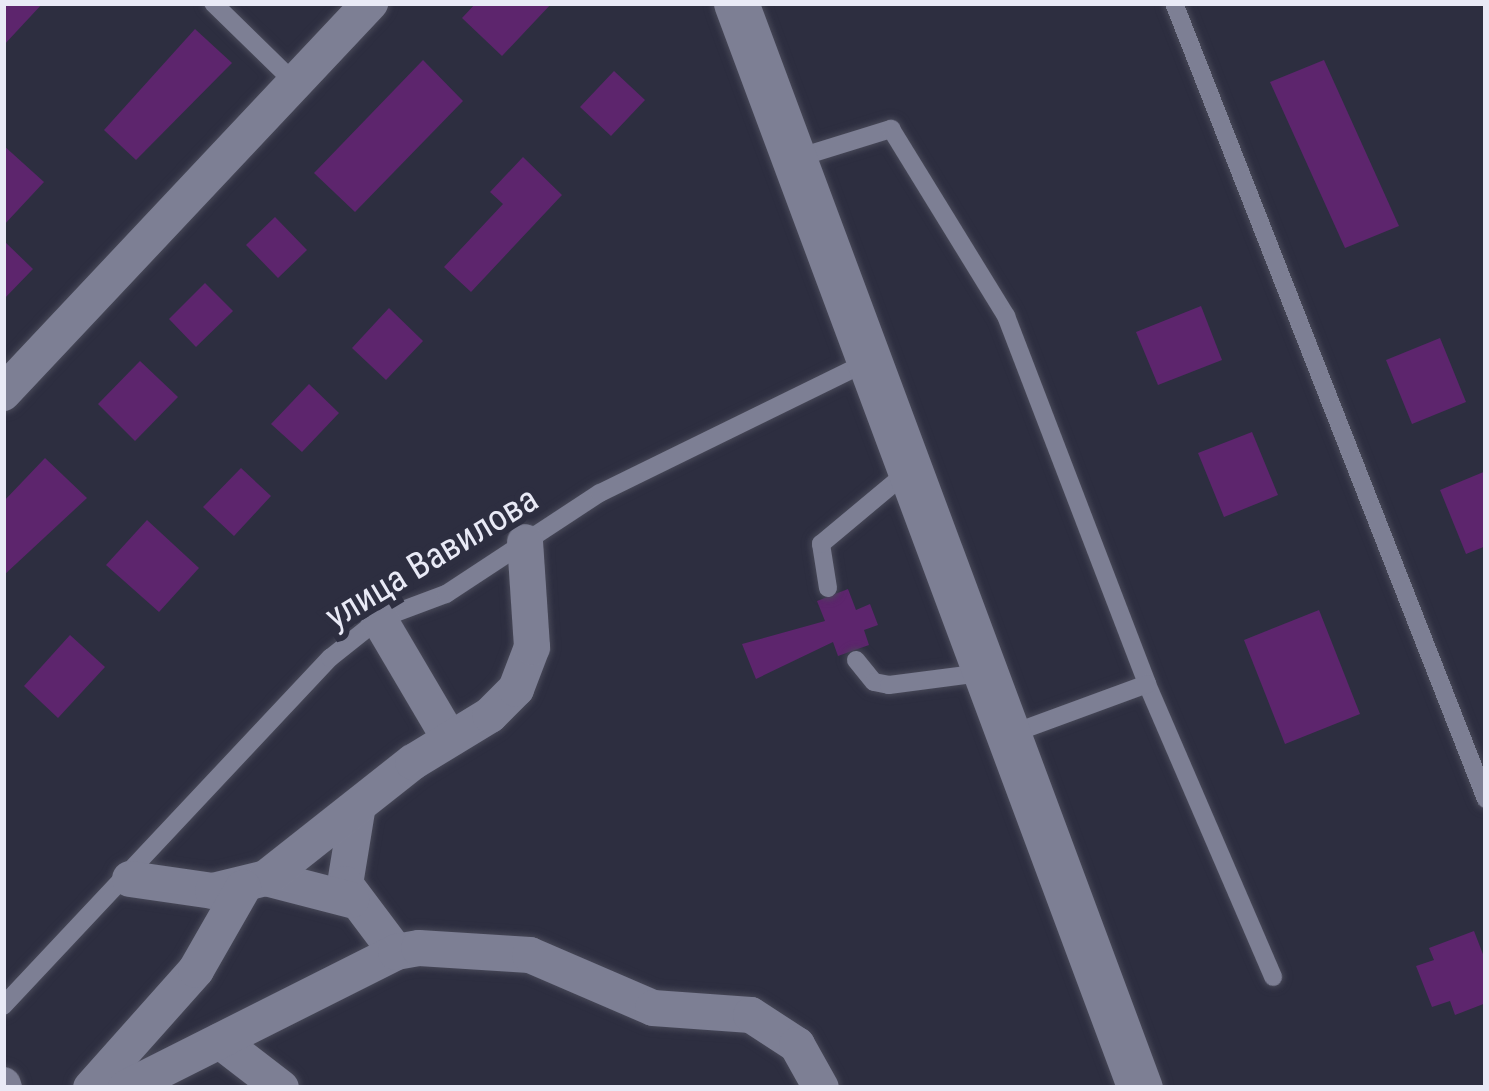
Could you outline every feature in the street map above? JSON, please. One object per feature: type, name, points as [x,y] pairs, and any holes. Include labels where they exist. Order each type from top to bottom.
[{"type":"street","points":[[3,393],[370,3]]},
{"type":"street","points":[[736,3],[865,363],[1139,1088]]},
{"type":"street","points":[[91,1088],[196,970],[255,883],[449,738],[490,715],[525,669],[533,607],[525,542]]},
{"type":"street","points":[[379,619],[449,738]]},
{"type":"street","points":[[357,811],[344,863],[351,900],[396,952]]},
{"type":"street","points":[[130,879],[255,883],[351,900]]},
{"type":"street","points":[[126,1088],[396,952],[530,955],[653,1008],[751,1015],[797,1045],[821,1088]]},
{"type":"street","points":[[220,1041],[281,1088]]},
{"type":"lane","points":[[213,3],[295,82]]},
{"type":"lane","points":[[1174,3],[1486,799]]},
{"type":"lane","points":[[794,159],[891,129],[1006,316],[1147,684],[1273,977]]},
{"type":"lane","name":"улица Вавилова","points":[[3,1006],[130,879],[330,658],[379,619],[446,594],[600,494],[865,363]]},
{"type":"lane","points":[[828,588],[821,544],[906,473]]},
{"type":"lane","points":[[856,659],[874,682],[889,686],[982,673]]},
{"type":"lane","points":[[1006,736],[1147,684]]},
{"type":"building","points":[[3,3],[43,3],[3,46]]},
{"type":"building","points":[[476,3],[552,3],[502,56],[462,18]]},
{"type":"building","points":[[195,29],[232,63],[136,160],[104,130]]},
{"type":"building","points":[[423,60],[463,101],[355,212],[314,173]]},
{"type":"building","points":[[1324,60],[1399,226],[1345,248],[1270,82]]},
{"type":"building","points":[[614,71],[645,100],[611,136],[580,107]]},
{"type":"building","points":[[3,145],[44,182],[3,226]]},
{"type":"building","points":[[523,157],[562,195],[471,292],[444,267],[503,204],[490,192]]},
{"type":"building","points":[[275,217],[307,250],[278,278],[246,245]]},
{"type":"building","points":[[3,240],[33,269],[3,300]]},
{"type":"building","points":[[205,283],[233,311],[196,347],[169,319]]},
{"type":"building","points":[[1201,306],[1222,360],[1158,385],[1136,332]]},
{"type":"building","points":[[389,308],[423,341],[386,380],[352,348]]},
{"type":"building","points":[[1440,338],[1466,402],[1412,424],[1386,360]]},
{"type":"building","points":[[140,361],[178,397],[135,441],[98,404]]},
{"type":"building","points":[[309,384],[339,413],[302,452],[271,424]]},
{"type":"building","points":[[1252,432],[1278,495],[1224,517],[1198,453]]},
{"type":"building","points":[[45,458],[87,498],[3,576],[3,502]]},
{"type":"building","points":[[241,468],[271,496],[234,536],[203,507]]},
{"type":"building","points":[[1486,471],[1486,546],[1466,554],[1440,490]]},
{"type":"building","points":[[147,520],[199,568],[159,612],[106,565]]},
{"type":"building","points":[[848,589],[856,610],[870,604],[878,625],[864,630],[869,645],[838,656],[833,642],[756,679],[742,644],[825,621],[817,601]]},
{"type":"building","points":[[1319,610],[1360,714],[1285,744],[1244,640]]},
{"type":"building","points":[[70,635],[105,667],[58,718],[24,686]]},
{"type":"building","points":[[1474,931],[1486,962],[1486,1003],[1455,1015],[1450,1001],[1432,1007],[1416,966],[1434,960],[1429,948]]}]
